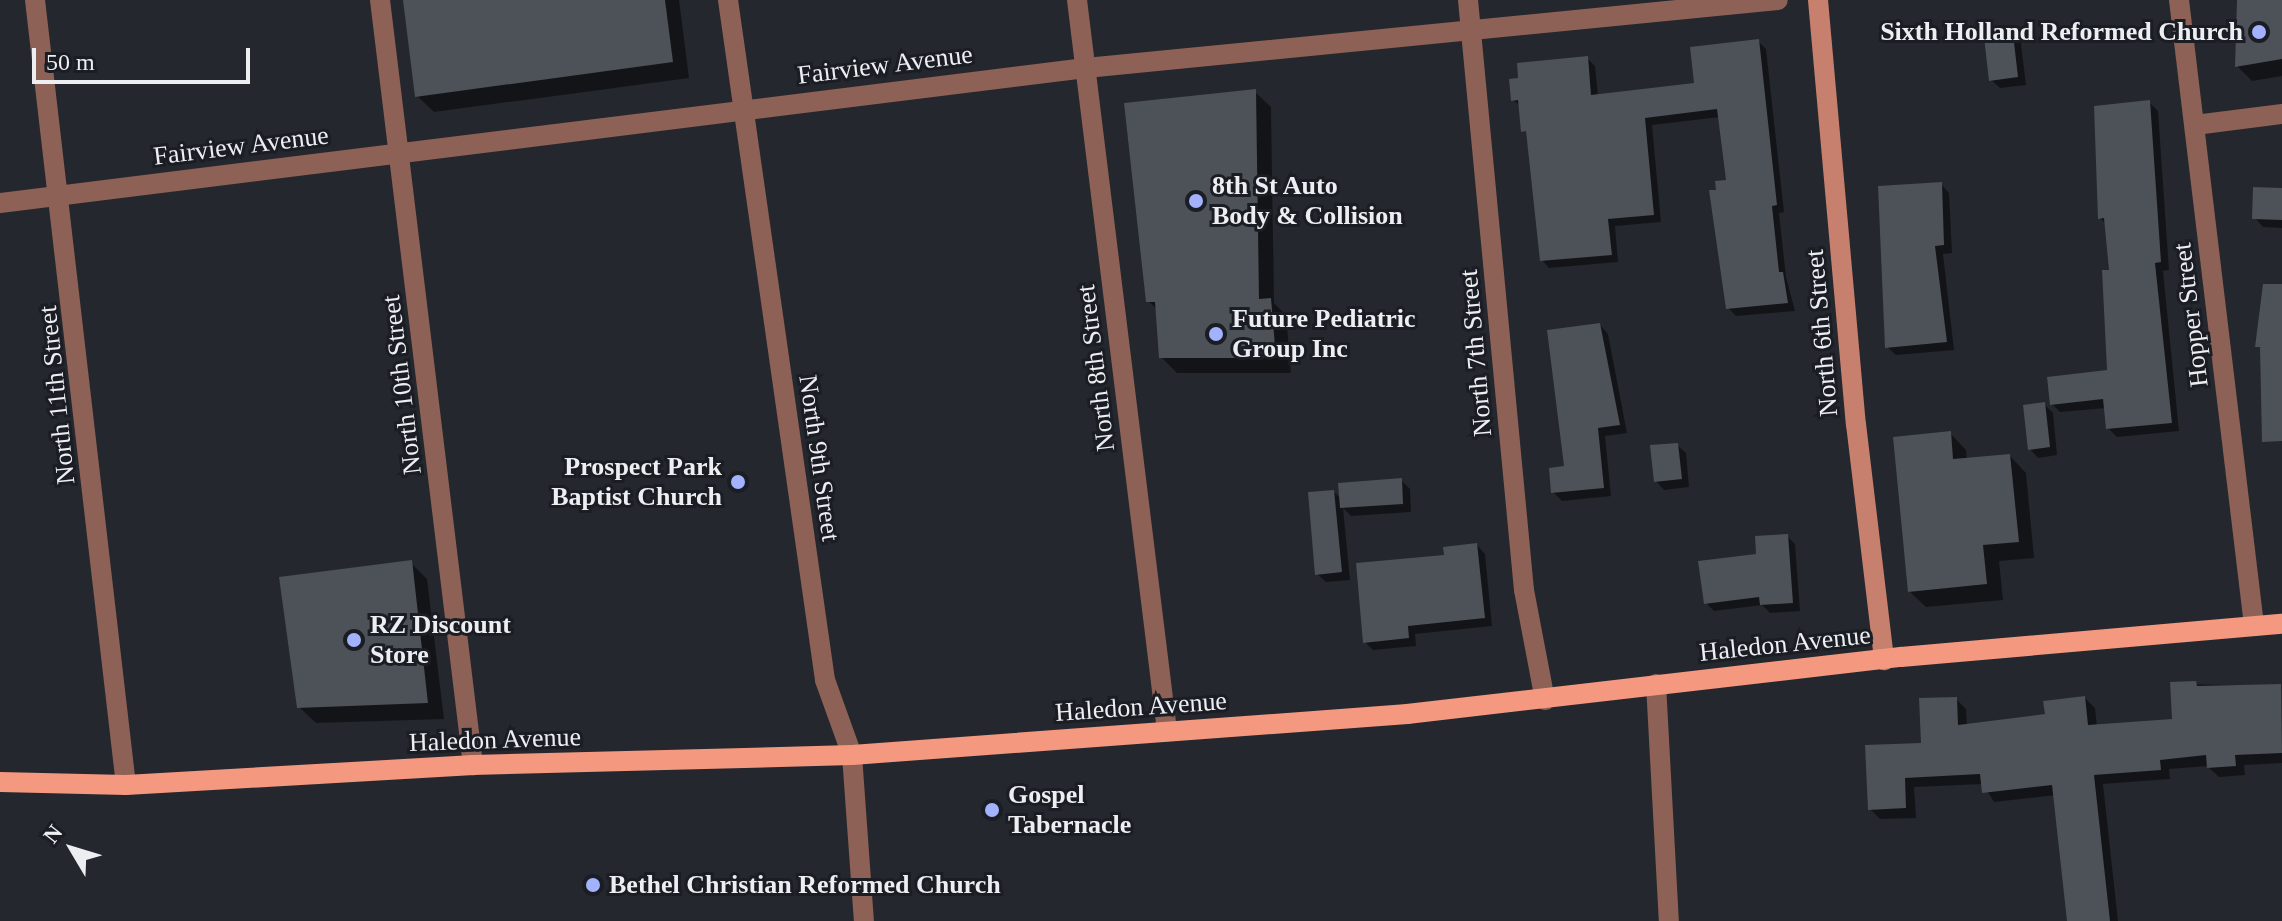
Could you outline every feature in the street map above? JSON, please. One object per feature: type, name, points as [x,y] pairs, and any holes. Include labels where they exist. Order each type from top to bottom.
[{"type":"main road","name":"North 6th Street","points":[[1818,0],[1856,424],[1884,660]]},
{"type":"main road","name":"Haledon Avenue","points":[[0,782],[126,785],[473,765],[852,755],[1545,700],[1656,684],[1884,660],[2282,624]]},
{"type":"street","name":"North 11th Street","points":[[35,0],[61,196],[126,785]]},
{"type":"street","name":"North 10th Street","points":[[380,0],[473,765]]},
{"type":"street","name":"North 9th Street","points":[[728,0],[825,680],[852,755],[864,921]]},
{"type":"street","name":"North 8th Street","points":[[1077,0],[1167,731]]},
{"type":"street","name":"North 7th Street","points":[[1468,0],[1524,590],[1545,700]]},
{"type":"street","name":"Fairview Avenue","points":[[0,203],[742,108],[1086,68],[1778,0]]},
{"type":"street","name":"Hopper Street","points":[[2179,0],[2254,625]]},
{"type":"street","points":[[2195,125],[2282,114]]},
{"type":"street","points":[[1656,684],[1669,921]]},
{"type":"building","points":[[403,0],[665,0],[673,62],[415,97]]},
{"type":"building","name":"Sixth Holland Reformed Church","points":[[2237,0],[2282,0],[2282,59],[2235,67]]},
{"type":"building","points":[[2012,25],[2018,77],[1989,81],[1983,28]]},
{"type":"building","points":[[1759,39],[1777,205],[1772,206],[1779,272],[1783,272],[1788,303],[1726,309],[1709,190],[1716,190],[1715,181],[1726,180],[1717,109],[1645,118],[1654,215],[1608,219],[1612,255],[1540,261],[1526,131],[1521,132],[1518,100],[1511,101],[1509,79],[1518,78],[1517,63],[1588,56],[1591,95],[1694,83],[1690,47]]},
{"type":"building","name":"8th St Auto Body & Collision","points":[[1256,89],[1259,299],[1271,298],[1276,358],[1159,358],[1155,302],[1146,302],[1124,103]]},
{"type":"building","points":[[2150,100],[2161,262],[2155,263],[2172,423],[2106,429],[2103,399],[2050,405],[2047,377],[2107,370],[2102,270],[2109,270],[2104,218],[2098,219],[2094,106]]},
{"type":"building","points":[[1942,182],[1944,245],[1935,246],[1947,342],[1885,348],[1878,186]]},
{"type":"building","points":[[2253,187],[2282,188],[2282,220],[2252,219]]},
{"type":"building","points":[[2263,284],[2282,284],[2282,441],[2262,442],[2260,347],[2255,347]]},
{"type":"building","points":[[1600,323],[1620,425],[1598,428],[1604,488],[1551,493],[1549,468],[1564,466],[1547,330]]},
{"type":"building","points":[[2045,402],[2050,447],[2028,450],[2023,405]]},
{"type":"building","points":[[1951,431],[1953,459],[2010,454],[2019,542],[1983,545],[1987,584],[1908,592],[1893,437]]},
{"type":"building","points":[[1678,443],[1682,479],[1654,482],[1650,445]]},
{"type":"building","points":[[1402,478],[1403,504],[1340,508],[1338,483]]},
{"type":"building","points":[[1334,490],[1342,572],[1315,575],[1308,492]]},
{"type":"building","points":[[1788,534],[1793,603],[1760,605],[1759,597],[1704,604],[1698,561],[1756,554],[1755,536]]},
{"type":"building","points":[[1477,543],[1485,618],[1408,626],[1409,638],[1363,643],[1356,563],[1444,555],[1443,547]]},
{"type":"building","name":"RZ Discount Store","points":[[412,560],[428,703],[297,708],[279,577]]},
{"type":"building","points":[[2196,681],[2197,686],[2281,684],[2282,753],[2235,755],[2236,766],[2207,768],[2206,755],[2160,760],[2161,770],[2094,775],[2110,921],[2067,921],[2052,785],[1982,793],[1980,774],[1905,778],[1906,808],[1868,810],[1865,745],[1921,743],[1919,698],[1957,697],[1958,725],[2045,714],[2043,701],[2085,696],[2088,725],[2172,719],[2170,682]]},
{"type":"place","name":"Sixth Holland Reformed Church","points":[[2259,32]]},
{"type":"place","name":"8th St Auto Body & Collision","points":[[1196,201]]},
{"type":"place","name":"Future Pediatric Group Inc","points":[[1216,334]]},
{"type":"place","name":"Prospect Park Baptist Church","points":[[738,482]]},
{"type":"place","name":"RZ Discount Store","points":[[354,640]]},
{"type":"place","name":"Gospel Tabernacle","points":[[992,810]]},
{"type":"place","name":"Bethel Christian Reformed Church","points":[[593,885]]}]
